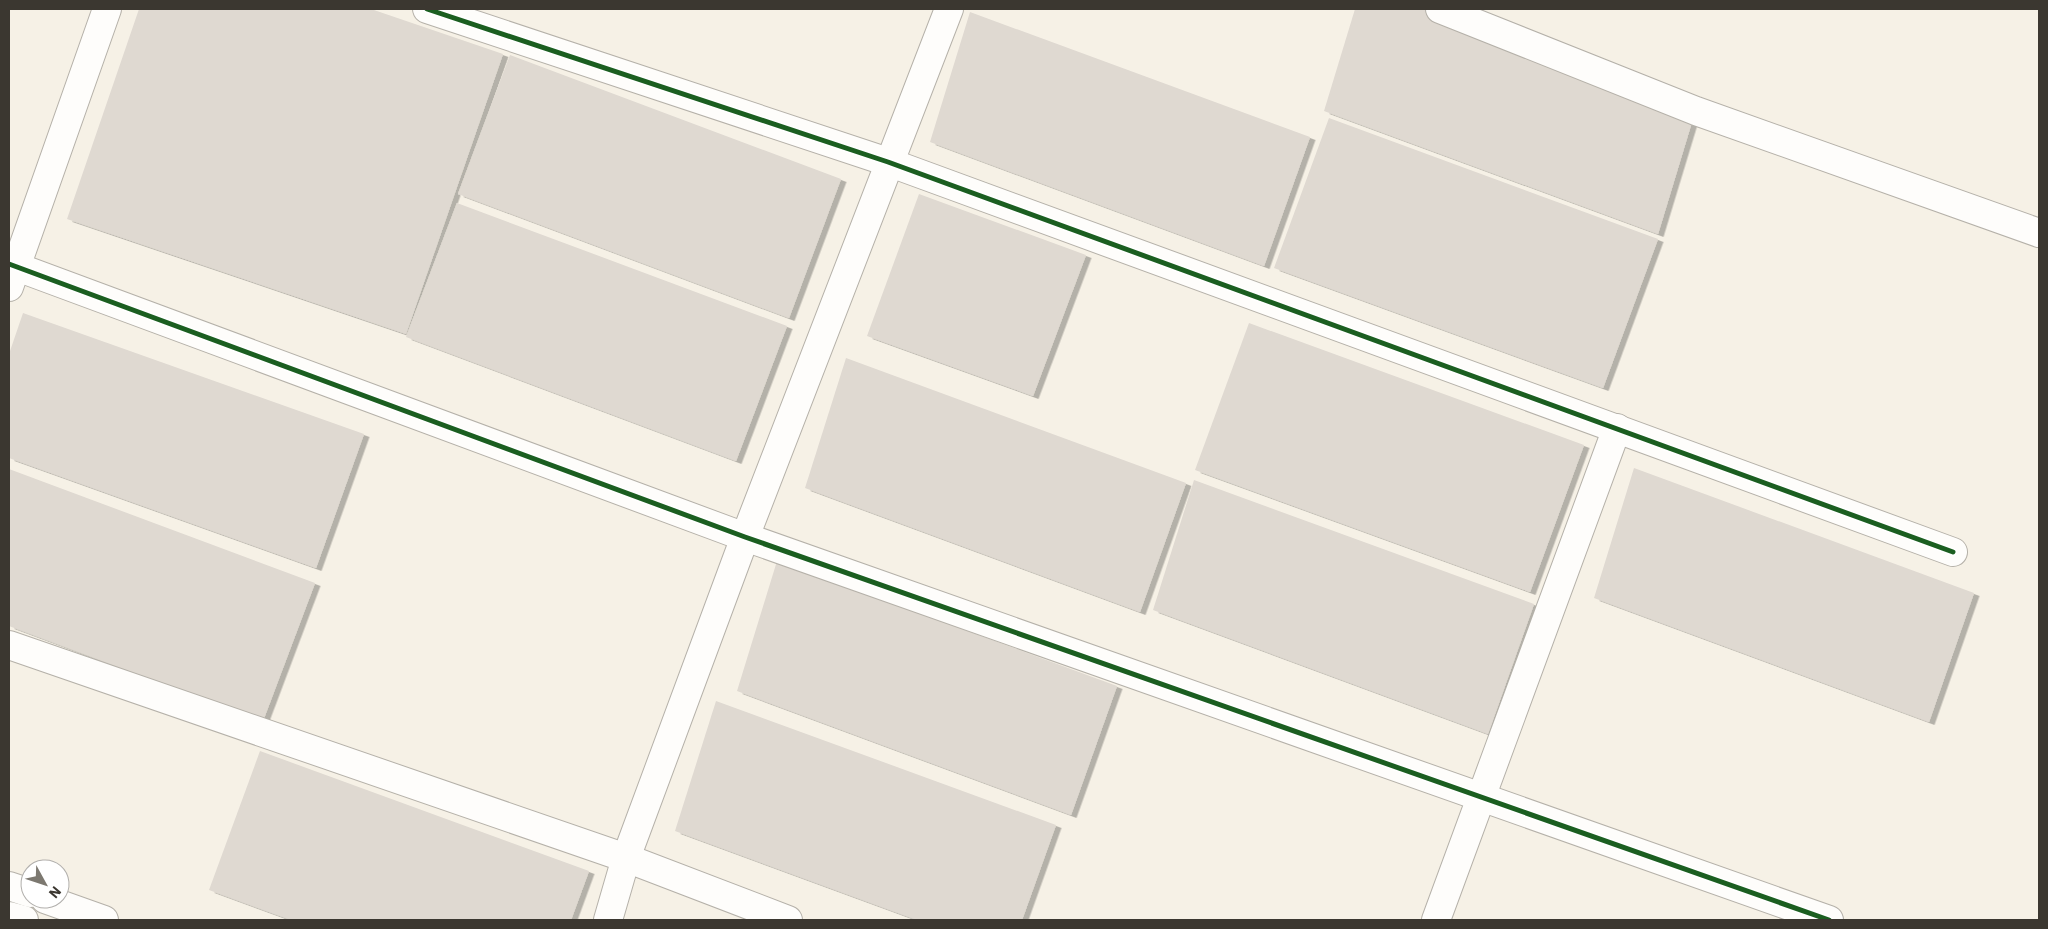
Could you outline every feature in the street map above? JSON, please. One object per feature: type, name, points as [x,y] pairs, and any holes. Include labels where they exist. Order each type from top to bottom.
[{"type":"street","points":[[107,9],[11,272],[745,536],[1828,920]]},
{"type":"street","points":[[427,9],[888,162],[1953,552]]},
{"type":"street","points":[[608,920],[626,858],[745,536],[888,162],[949,9]]},
{"type":"street","points":[[1440,9],[1696,111],[2039,233]]},
{"type":"street","points":[[1436,920],[1617,428]]},
{"type":"street","points":[[9,646],[626,858],[788,920]]},
{"type":"street","points":[[70,908],[104,920]]},
{"type":"street","points":[[9,916],[24,920]]},
{"type":"building","points":[[139,9],[371,9],[503,54],[406,334],[67,219]]},
{"type":"building","points":[[1355,9],[1435,9],[1695,112],[1658,234],[1324,111]]},
{"type":"building","points":[[970,12],[1310,137],[1264,266],[930,142]]},
{"type":"building","points":[[510,55],[841,179],[789,318],[458,194]]},
{"type":"building","points":[[1329,118],[1658,239],[1603,388],[1274,268]]},
{"type":"building","points":[[919,194],[1086,255],[1033,396],[867,336]]},
{"type":"building","points":[[457,203],[787,326],[736,461],[406,337]]},
{"type":"building","points":[[23,313],[364,434],[316,568],[9,458],[9,354]]},
{"type":"building","points":[[1249,323],[1584,445],[1530,592],[1195,470]]},
{"type":"building","points":[[846,358],[1186,483],[1140,612],[805,488]]},
{"type":"building","points":[[1634,468],[1974,593],[1929,722],[1594,598]]},
{"type":"building","points":[[9,469],[315,583],[263,721],[9,626]]},
{"type":"building","points":[[1194,480],[1534,604],[1488,734],[1153,610]]},
{"type":"building","points":[[777,561],[1117,686],[1071,815],[737,691]]},
{"type":"building","points":[[716,701],[1056,825],[1022,920],[917,920],[675,831]]},
{"type":"building","points":[[260,751],[589,871],[571,920],[291,920],[209,890]]},
{"type":"cycle path","points":[[427,9],[888,162],[1953,552]]},
{"type":"cycle path","points":[[9,264],[745,537],[1829,920]]}]
